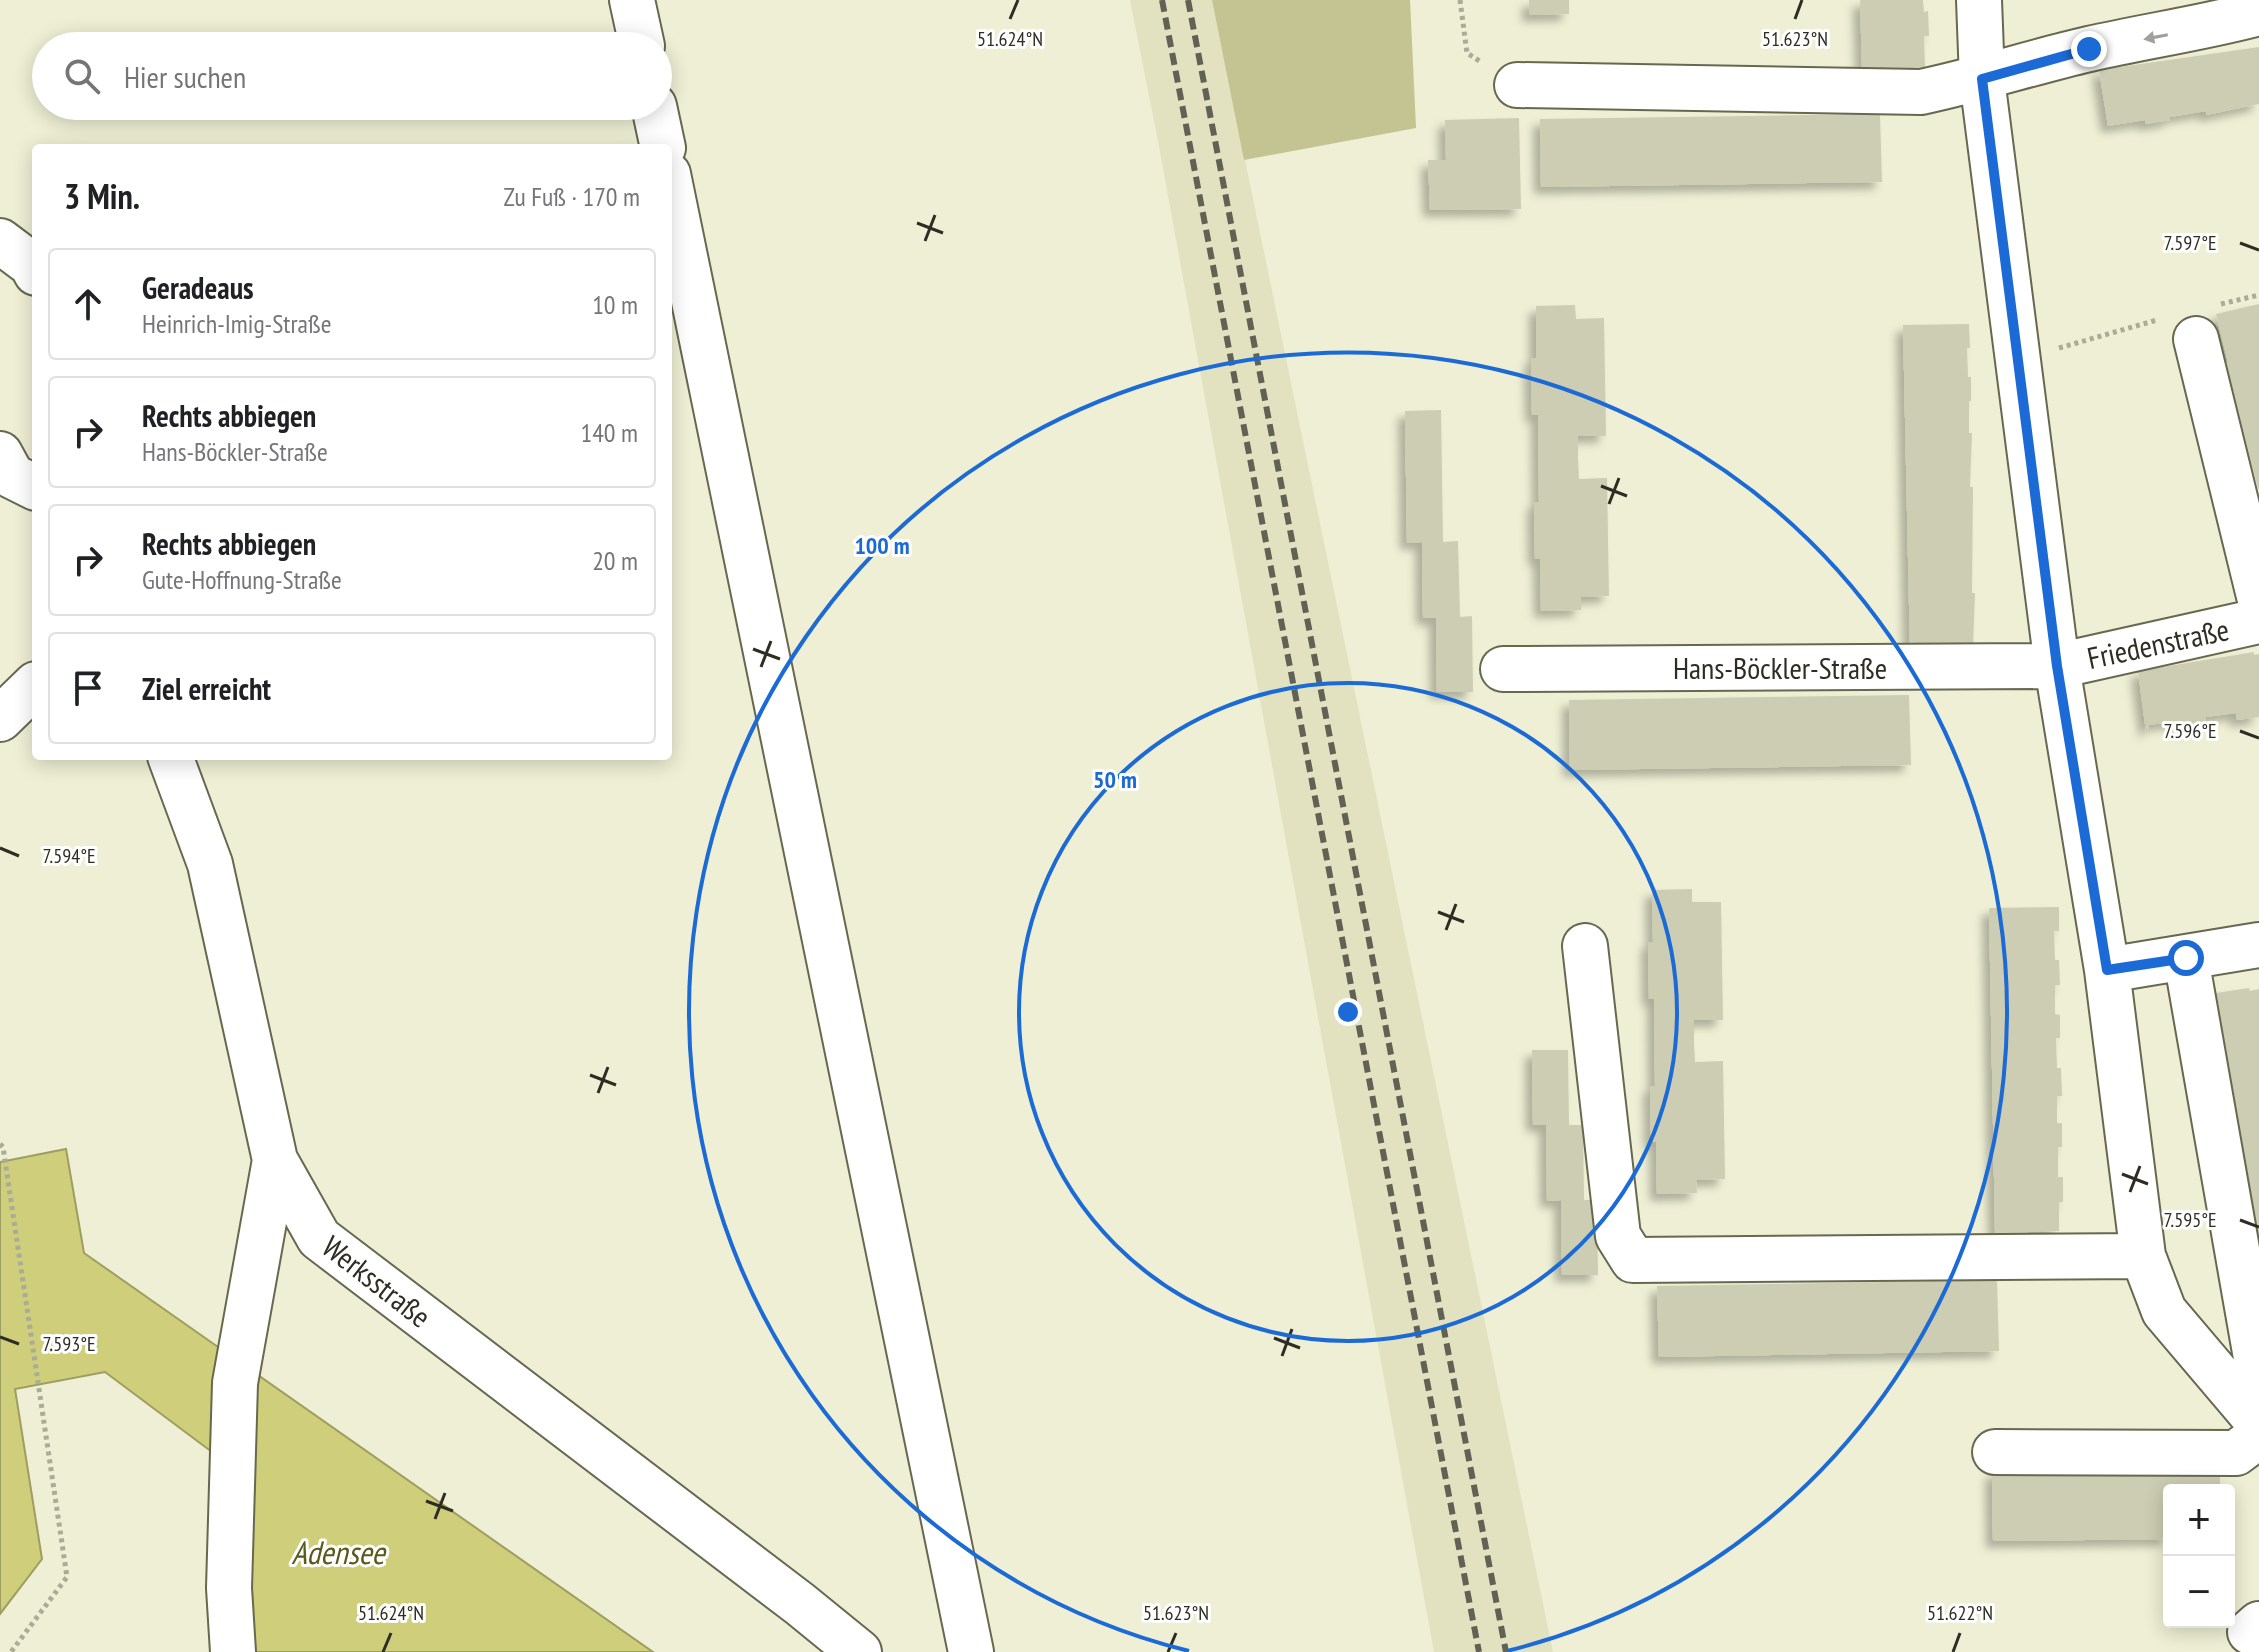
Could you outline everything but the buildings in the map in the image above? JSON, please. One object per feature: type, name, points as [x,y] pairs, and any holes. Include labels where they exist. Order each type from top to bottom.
[{"type":"street","points":[[632,0],[639,32]]},
{"type":"street","points":[[1979,0],[1982,79],[2057,666],[2107,970],[2143,1256],[2164,1311],[2259,1423]]},
{"type":"street","points":[[1517,85],[1921,92],[1982,79],[2208,13],[2259,13]]},
{"type":"street","points":[[657,120],[662,144]]},
{"type":"street","points":[[672,194],[971,1652]]},
{"type":"street","points":[[0,241],[32,265]]},
{"type":"street","points":[[2191,321],[2259,596]]},
{"type":"street","points":[[0,454],[12,476],[32,486]]},
{"type":"street","name":"Friedenstraße","points":[[2057,666],[2259,621]]},
{"type":"street","name":"Hans-Böckler-Straße","points":[[1503,669],[2057,666]]},
{"type":"street","points":[[0,719],[32,688]]},
{"type":"street","points":[[171,760],[210,864],[275,1160],[235,1383],[229,1588],[233,1652]]},
{"type":"street","points":[[2107,970],[2259,945]]},
{"type":"street","points":[[1585,946],[1618,1236],[1633,1260],[2143,1256]]},
{"type":"street","points":[[2186,958],[2259,1375]]},
{"type":"street","name":"Werksstraße","points":[[275,1160],[319,1238],[859,1652]]},
{"type":"street","points":[[1995,1452],[2236,1453],[2259,1436]]},
{"type":"path","points":[[1460,0],[1467,53],[1517,85]]},
{"type":"path","points":[[2018,360],[2191,321],[2259,295]]},
{"type":"path","points":[[0,1144],[6,1162],[67,1577],[11,1652]]},
{"type":"shaded area","points":[[1130,0],[1212,0],[1553,1652],[1434,1652]]},
{"type":"shaded area","points":[[1212,0],[1410,0],[1416,128],[1244,160]]},
{"type":"water","name":"Adensee","points":[[66,1149],[84,1253],[653,1652],[252,1652],[224,1461],[105,1372],[15,1389],[42,1559],[0,1614],[0,1162]]},
{"type":"railway","points":[[1162,0],[1479,1652]]},
{"type":"railway","points":[[1188,0],[1506,1652]]},
{"type":"route","points":[[2089,49],[1982,79],[2057,666],[2107,970],[2186,958]]}]
